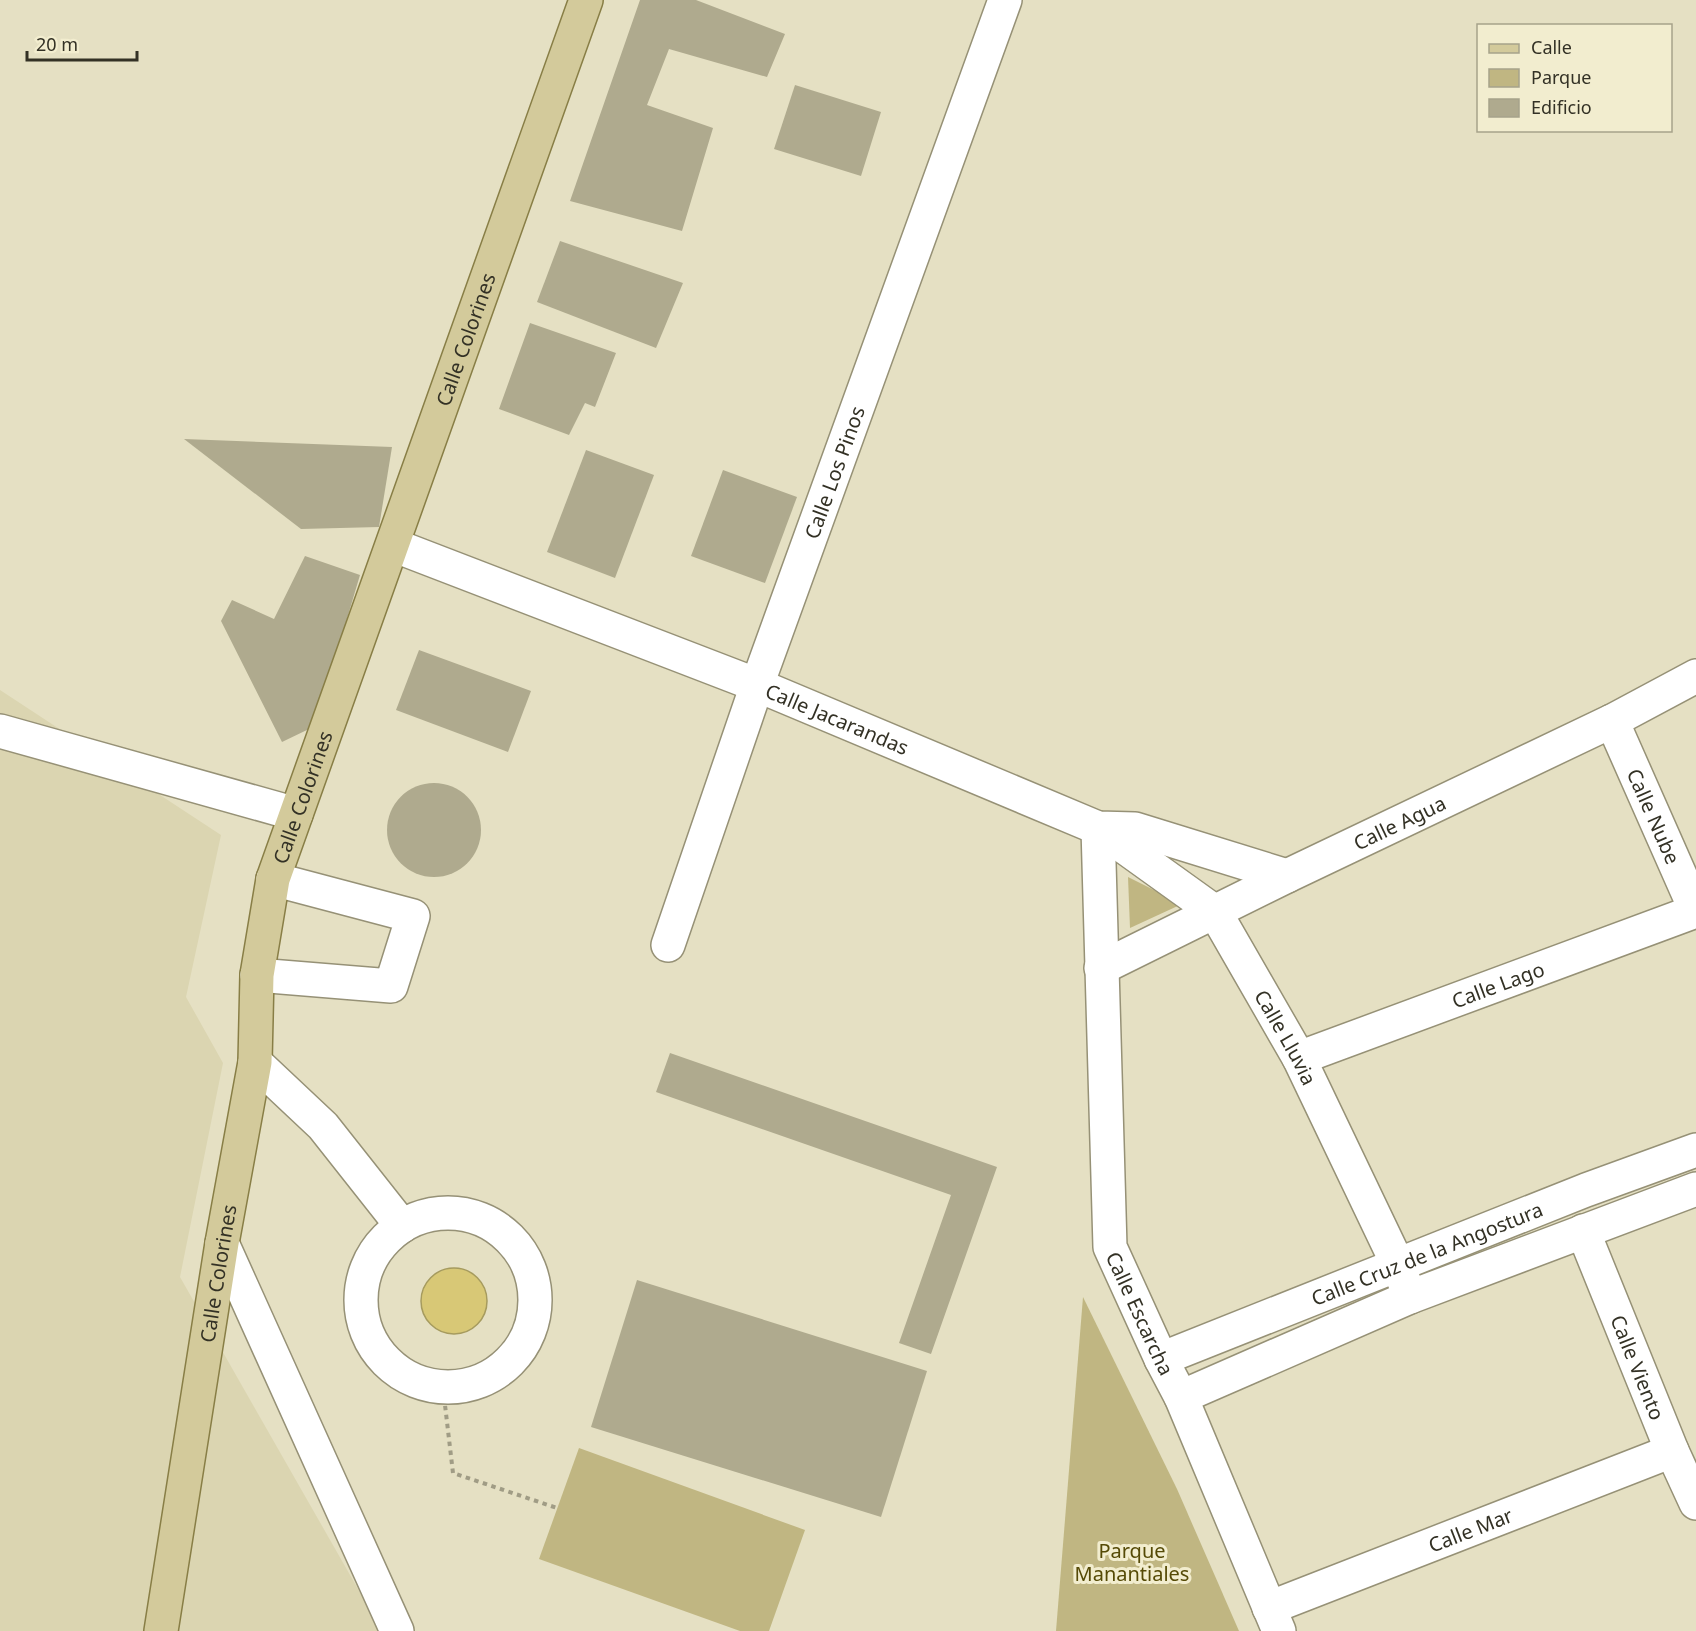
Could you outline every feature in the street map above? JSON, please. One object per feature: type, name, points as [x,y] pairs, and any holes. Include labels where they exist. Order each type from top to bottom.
[{"type":"main road","name":"Calle Colorines","points":[[161,1631],[222,1243],[255,1062],[257,975],[273,879],[586,0]]},
{"type":"street","name":"Calle Los Pinos","points":[[668,945],[757,685],[1005,0]]},
{"type":"street","name":"Calle Jacarandas","points":[[393,545],[757,685],[1098,828],[1136,829],[1287,876]]},
{"type":"street","name":"Calle Agua","points":[[1101,968],[1287,876],[1612,721],[1696,676]]},
{"type":"street","name":"Calle Nube","points":[[1612,721],[1696,911]]},
{"type":"street","points":[[0,731],[296,814]]},
{"type":"street","name":"Calle Lluvia","points":[[1098,828],[1215,912],[1299,1058],[1398,1265],[1410,1297]]},
{"type":"street","name":"Calle Escarcha","points":[[1098,828],[1110,1247],[1180,1396],[1274,1620]]},
{"type":"street","points":[[257,975],[391,986],[413,916],[273,879]]},
{"type":"street","name":"Calle Lago","points":[[1299,1058],[1696,911]]},
{"type":"street","points":[[255,1062],[323,1126],[402,1226]]},
{"type":"street","name":"Calle Cruz de la Angostura","points":[[1161,1359],[1586,1190],[1696,1150]]},
{"type":"street","name":"Calle Cruz de la Angostura","points":[[1180,1396],[1410,1297],[1696,1189]]},
{"type":"street","points":[[441,1212],[470,1214],[496,1225],[518,1244],[531,1270],[537,1298],[532,1327],[519,1352],[498,1372],[471,1384],[443,1388],[414,1381],[390,1366],[371,1343],[362,1315],[362,1286],[369,1259],[389,1236],[402,1226],[413,1219],[441,1212]]},
{"type":"street","name":"Calle Viento","points":[[1583,1231],[1672,1451],[1696,1503]]},
{"type":"street","points":[[222,1243],[397,1631]]},
{"type":"street","name":"Calle Mar","points":[[1274,1620],[1672,1451]]},
{"type":"path","points":[[443,1388],[453,1473],[557,1508]]},
{"type":"shaded area","points":[[0,690],[221,835],[186,997],[223,1063],[180,1277],[382,1631],[0,1631]]},
{"type":"shaded area","points":[[454,1268],[467,1270],[482,1283],[487,1301],[485,1314],[472,1329],[454,1334],[441,1332],[426,1319],[421,1301],[423,1288],[436,1273]]},
{"type":"green space","points":[[1128,877],[1182,904],[1130,928]]},
{"type":"green space","name":"Parque Manantiales","points":[[1083,1297],[1177,1489],[1239,1631],[1056,1631]]},
{"type":"green space","points":[[579,1448],[805,1530],[769,1631],[740,1631],[539,1559]]},
{"type":"building","points":[[640,0],[696,0],[785,34],[767,77],[669,49],[647,105],[713,128],[682,231],[570,201]]},
{"type":"building","points":[[795,85],[881,112],[861,176],[774,149]]},
{"type":"building","points":[[560,241],[683,283],[656,348],[537,302]]},
{"type":"building","points":[[530,323],[616,353],[595,407],[585,403],[569,435],[499,409]]},
{"type":"building","points":[[184,439],[392,447],[379,527],[301,529]]},
{"type":"building","points":[[586,450],[654,475],[615,578],[547,552]]},
{"type":"building","points":[[723,470],[797,497],[765,583],[691,556]]},
{"type":"building","points":[[305,556],[360,575],[338,649],[309,729],[282,742],[221,621],[232,600],[274,619]]},
{"type":"building","points":[[419,650],[531,691],[508,752],[396,710]]},
{"type":"building","points":[[434,783],[452,787],[467,797],[477,812],[481,830],[477,848],[467,863],[452,873],[434,877],[416,873],[401,863],[391,848],[387,830],[391,812],[401,797],[416,787]]},
{"type":"building","points":[[670,1053],[997,1167],[931,1354],[899,1343],[951,1195],[656,1092]]},
{"type":"building","points":[[637,1280],[927,1371],[881,1517],[591,1427]]}]
